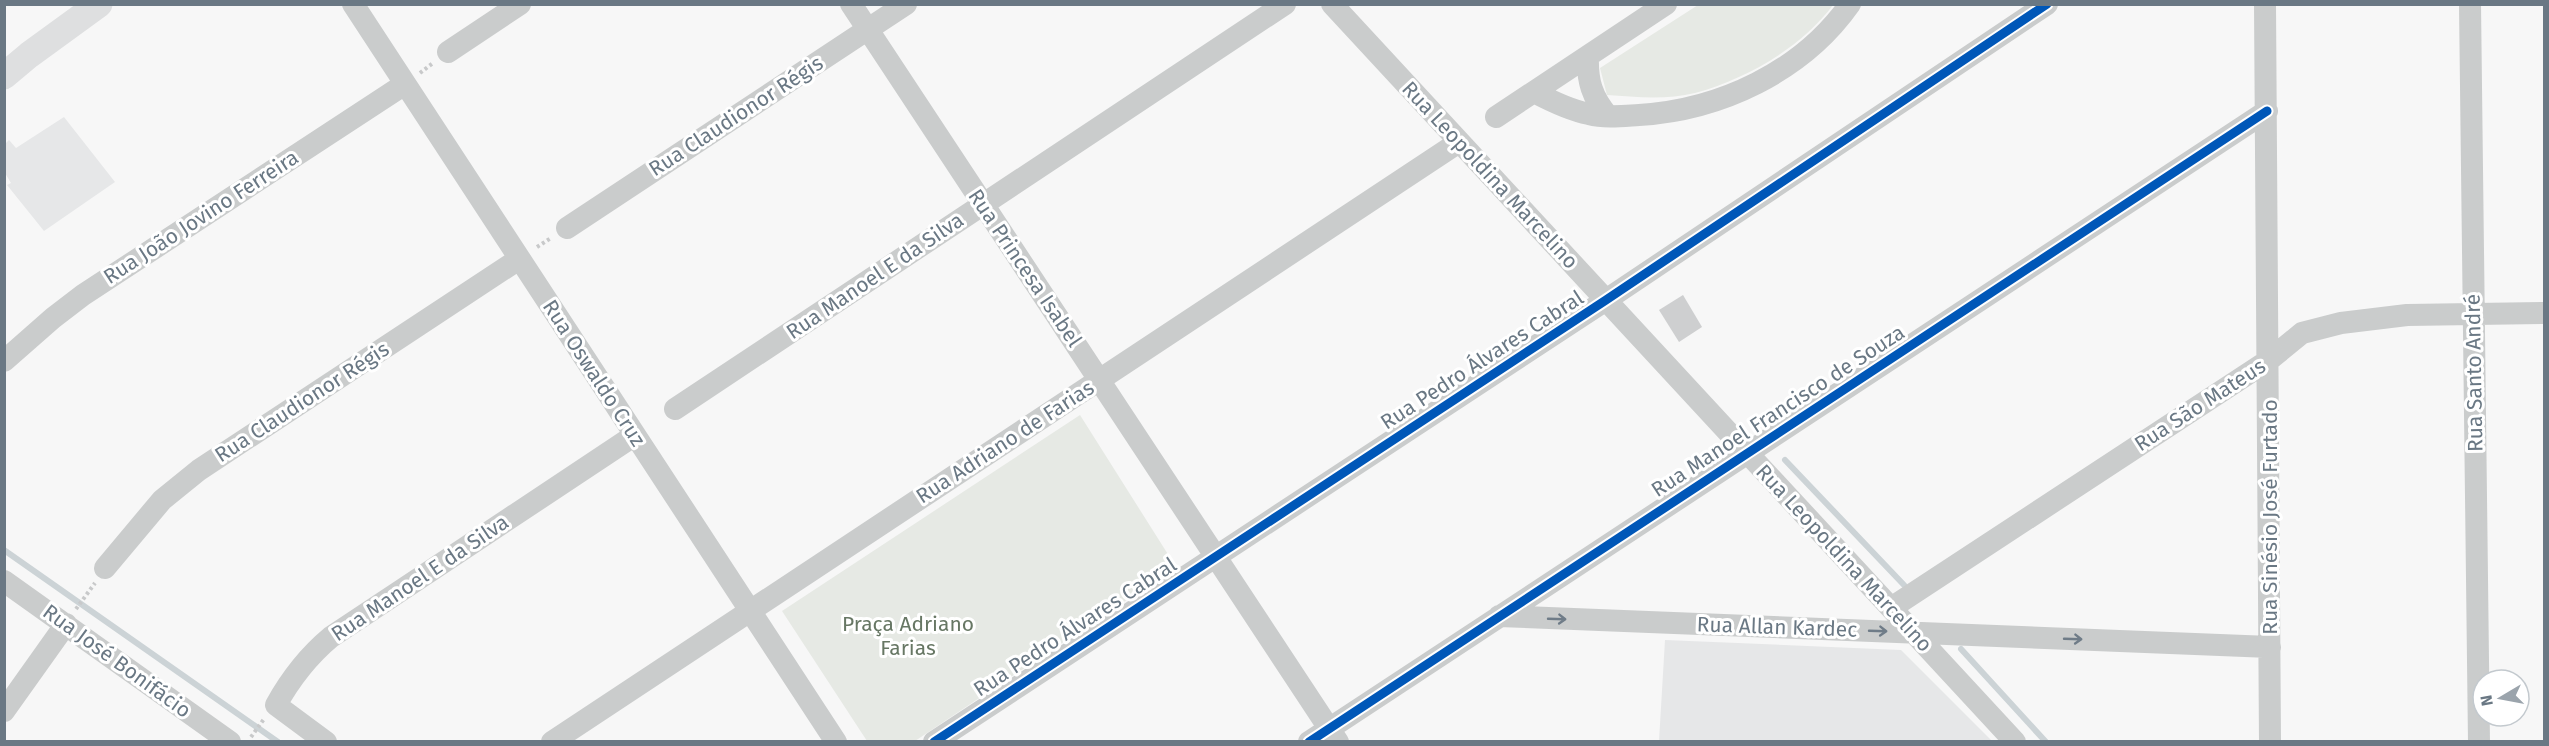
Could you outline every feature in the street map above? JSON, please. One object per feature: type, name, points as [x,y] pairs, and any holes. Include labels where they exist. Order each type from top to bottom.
[{"type":"main road","points":[[4,76],[99,4]]},
{"type":"street","name":"Rua Oswaldo Cruz","points":[[353,4],[836,741]]},
{"type":"street","points":[[448,52],[520,4]]},
{"type":"street","name":"Rua Princesa Isabel","points":[[851,4],[1334,735]]},
{"type":"street","name":"Rua Claudionor Régis","points":[[567,228],[906,4]]},
{"type":"street","name":"Rua Manoel E da Silva","points":[[675,409],[1285,4]]},
{"type":"street","name":"Rua Leopoldina Marcelino","points":[[1332,4],[2014,741]]},
{"type":"street","points":[[1496,117],[1666,4]]},
{"type":"street","points":[[1534,92],[1573,110],[1608,116],[1675,112],[1741,91],[1766,78],[1810,48],[1832,27],[1850,4]]},
{"type":"street","name":"Rua Pedro Álvares Cabral","points":[[934,741],[1606,300],[2047,4]]},
{"type":"street","name":"Rua Sinésio José Furtado","points":[[2265,4],[2270,741]]},
{"type":"street","name":"Rua Santo André","points":[[2470,4],[2479,741]]},
{"type":"street","points":[[1588,56],[1587,72],[1592,93],[1608,116]]},
{"type":"street","name":"Rua João Jovino Ferreira","points":[[4,361],[45,324],[83,295],[405,84]]},
{"type":"street","name":"Rua Manoel Francisco de Souza","points":[[1309,741],[1334,735],[1499,616],[2267,111]]},
{"type":"street","name":"Rua Adriano de Farias","points":[[552,741],[1459,142]]},
{"type":"street","name":"Rua Claudionor Régis","points":[[105,568],[162,500],[199,470],[519,259]]},
{"type":"street","name":"Rua São Mateus","points":[[1891,608],[2269,360],[2292,339],[2317,327],[2376,318],[2544,313]]},
{"type":"street","name":"Rua Manoel E da Silva","points":[[276,705],[303,662],[331,637],[635,435]]},
{"type":"street","name":"Rua José Bonifácio","points":[[4,580],[230,741]]},
{"type":"street","name":"Rua Allan Kardec","points":[[1499,616],[2270,647]]},
{"type":"street","points":[[4,711],[66,624]]},
{"type":"street","points":[[276,705],[326,741]]},
{"type":"path","points":[[405,84],[448,52]]},
{"type":"path","points":[[519,259],[567,228]]},
{"type":"path","points":[[66,624],[105,568]]},
{"type":"path","points":[[247,741],[276,705]]},
{"type":"shaded area","points":[[64,117],[115,182],[44,231],[7,185],[11,183],[5,173],[5,144],[9,140],[16,148]]},
{"type":"shaded area","points":[[1665,640],[1901,650],[1992,741],[1659,741]]},
{"type":"green space","points":[[1698,5],[1833,5],[1820,21],[1789,48],[1753,70],[1714,87],[1673,97],[1607,95],[1600,68]]},
{"type":"green space","name":"Praça Adriano Farias","points":[[1080,415],[1176,567],[915,741],[867,741],[782,611]]},
{"type":"building","points":[[1683,295],[1702,327],[1679,342],[1659,310]]},
{"type":"waterway","points":[[1785,460],[1904,585]]},
{"type":"waterway","points":[[4,550],[278,742]]},
{"type":"waterway","points":[[1961,649],[2046,742]]},
{"type":"cycle path","points":[[934,742],[1606,300],[2047,4]]},
{"type":"cycle path","points":[[1309,742],[2267,111]]}]
